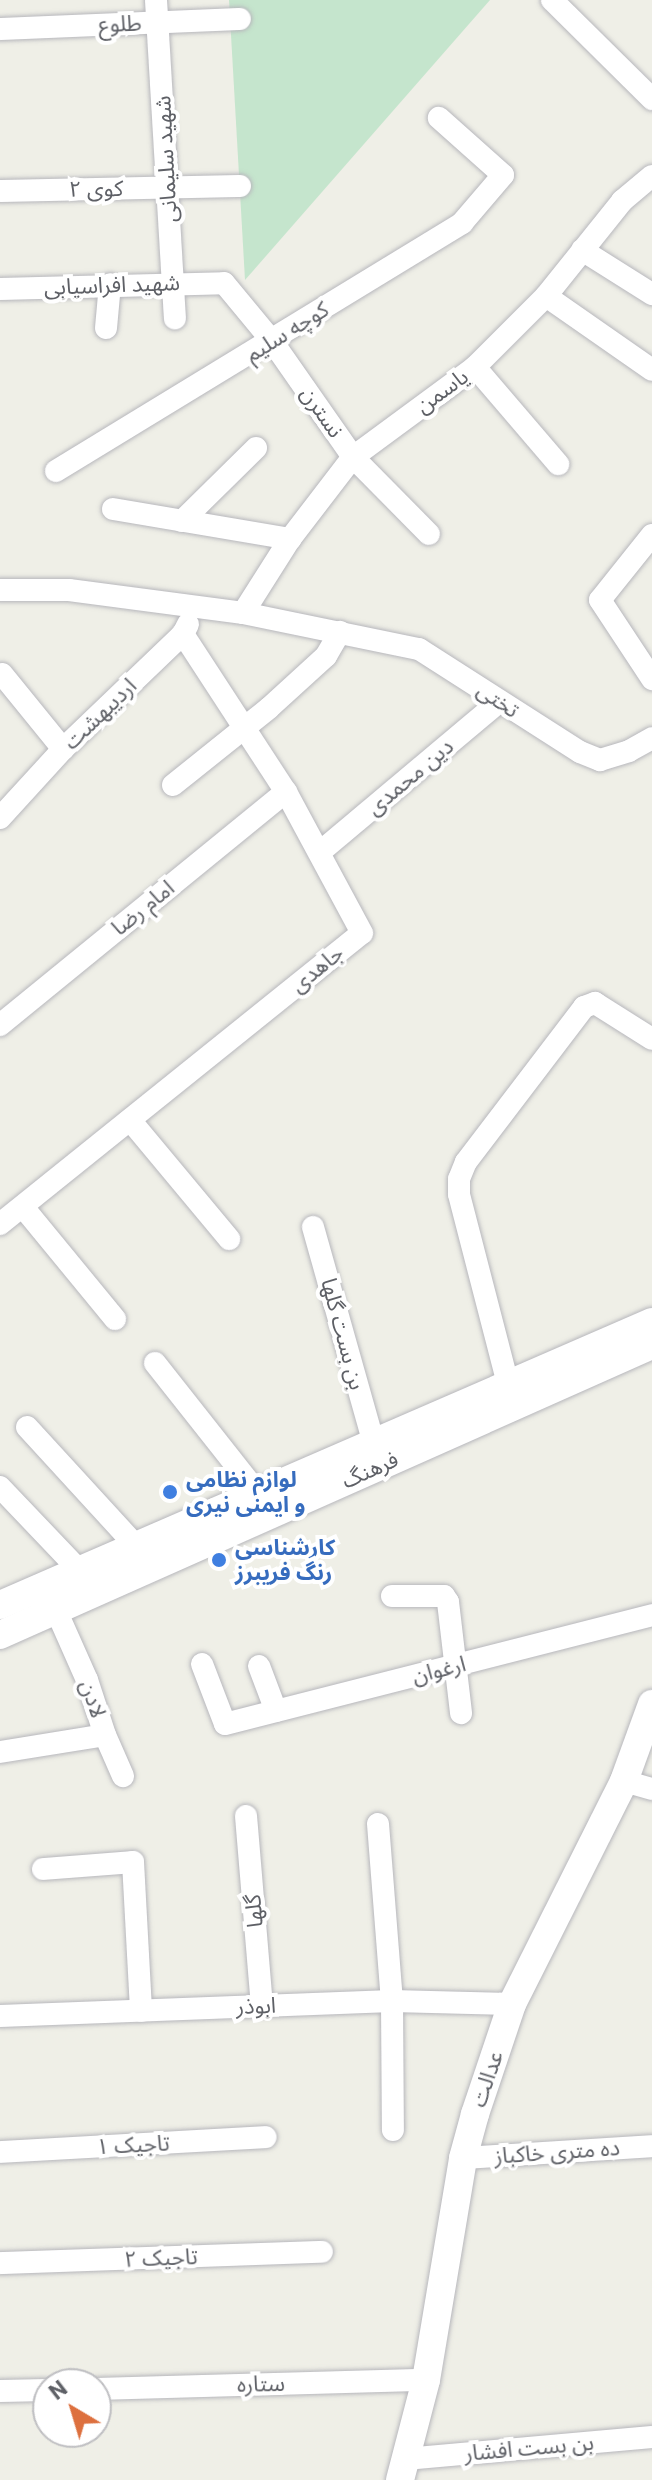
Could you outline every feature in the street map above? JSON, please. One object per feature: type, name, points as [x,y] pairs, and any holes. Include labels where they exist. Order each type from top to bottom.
[{"type":"street","points":[[552,0],[652,99]]},
{"type":"street","name":"طلوع","points":[[0,29],[157,11],[240,19]]},
{"type":"street","name":"شهید سلیمانی","points":[[157,11],[175,318]]},
{"type":"street","name":"کوچه سلیم","points":[[56,471],[462,223],[503,175],[439,118]]},
{"type":"street","name":"یاسمن","points":[[243,613],[290,539],[353,457],[475,367],[546,296],[622,201],[652,176]]},
{"type":"street","name":"کوی ۲","points":[[0,191],[240,186]]},
{"type":"street","points":[[582,250],[652,294]]},
{"type":"street","name":"نسترن","points":[[224,283],[272,341],[353,457],[429,534]]},
{"type":"street","name":"شهید افراسیابی","points":[[0,289],[224,283]]},
{"type":"street","points":[[106,328],[110,284]]},
{"type":"street","points":[[546,296],[652,370]]},
{"type":"street","points":[[475,367],[558,464]]},
{"type":"street","points":[[182,521],[256,448]]},
{"type":"street","points":[[113,509],[290,539]]},
{"type":"street","points":[[652,535],[600,600],[652,679]]},
{"type":"street","name":"تختی","points":[[0,590],[69,590],[243,613],[419,649],[444,662],[499,702],[580,752],[600,760],[629,751],[652,738]]},
{"type":"street","name":"اردیبهشت","points":[[5,802],[183,634],[196,608]]},
{"type":"street","points":[[173,785],[244,729],[326,656],[340,632]]},
{"type":"street","name":"جاهدی","points":[[0,1224],[362,933],[286,792],[183,634]]},
{"type":"street","points":[[2,674],[63,749]]},
{"type":"street","name":"دین محمدی","points":[[320,852],[499,702]]},
{"type":"street","name":"امام رضا","points":[[0,1025],[286,792]]},
{"type":"street","points":[[508,1384],[459,1194],[459,1179],[466,1162],[584,1007],[595,1003],[652,1039]]},
{"type":"street","points":[[130,1120],[229,1239]]},
{"type":"street","points":[[23,1207],[115,1319]]},
{"type":"street","name":"بن بست گلها","points":[[313,1227],[373,1441]]},
{"type":"street","name":"فرهنگ","points":[[0,1605],[256,1491],[652,1322]]},
{"type":"street","name":"فرهنگ","points":[[0,1635],[652,1345]]},
{"type":"street","points":[[155,1363],[256,1491]]},
{"type":"street","points":[[27,1427],[135,1545]]},
{"type":"street","points":[[0,1487],[79,1570]]},
{"type":"street","points":[[392,1596],[444,1596],[450,1609],[461,1713]]},
{"type":"street","name":"لادن","points":[[0,1752],[105,1735],[87,1680],[56,1610]]},
{"type":"street","name":"ارغوان","points":[[202,1664],[225,1724],[652,1615]]},
{"type":"street","points":[[259,1666],[276,1711]]},
{"type":"street","name":"عدالت","points":[[402,2470],[426,2380],[463,2158],[512,2004],[624,1781],[652,1705]]},
{"type":"street","points":[[105,1735],[123,1776]]},
{"type":"street","points":[[624,1781],[652,1789]]},
{"type":"street","name":"گلها","points":[[246,1816],[262,2006]]},
{"type":"street","points":[[378,1824],[392,2001],[393,2130]]},
{"type":"street","points":[[43,1869],[133,1862],[141,2011]]},
{"type":"street","name":"ابوذر","points":[[0,2016],[392,2001],[512,2004]]},
{"type":"street","name":"تاجیک ۱","points":[[0,2152],[266,2137]]},
{"type":"street","name":"ده متری خاکباز","points":[[463,2158],[652,2146]]},
{"type":"street","name":"تاجیک ۲","points":[[0,2263],[322,2252]]},
{"type":"street","name":"ستاره","points":[[112,2389],[426,2380]]},
{"type":"street","points":[[0,2391],[32,2390]]},
{"type":"street","name":"بن بست افشار","points":[[402,2470],[652,2437]]},
{"type":"green space","points":[[229,0],[490,0],[245,280]]},
{"type":"place","name":"لوازم نظامی و ایمنی نیری","points":[[170,1492]]},
{"type":"place","name":"کارشناسی رنگ فریبرز","points":[[219,1560]]}]
